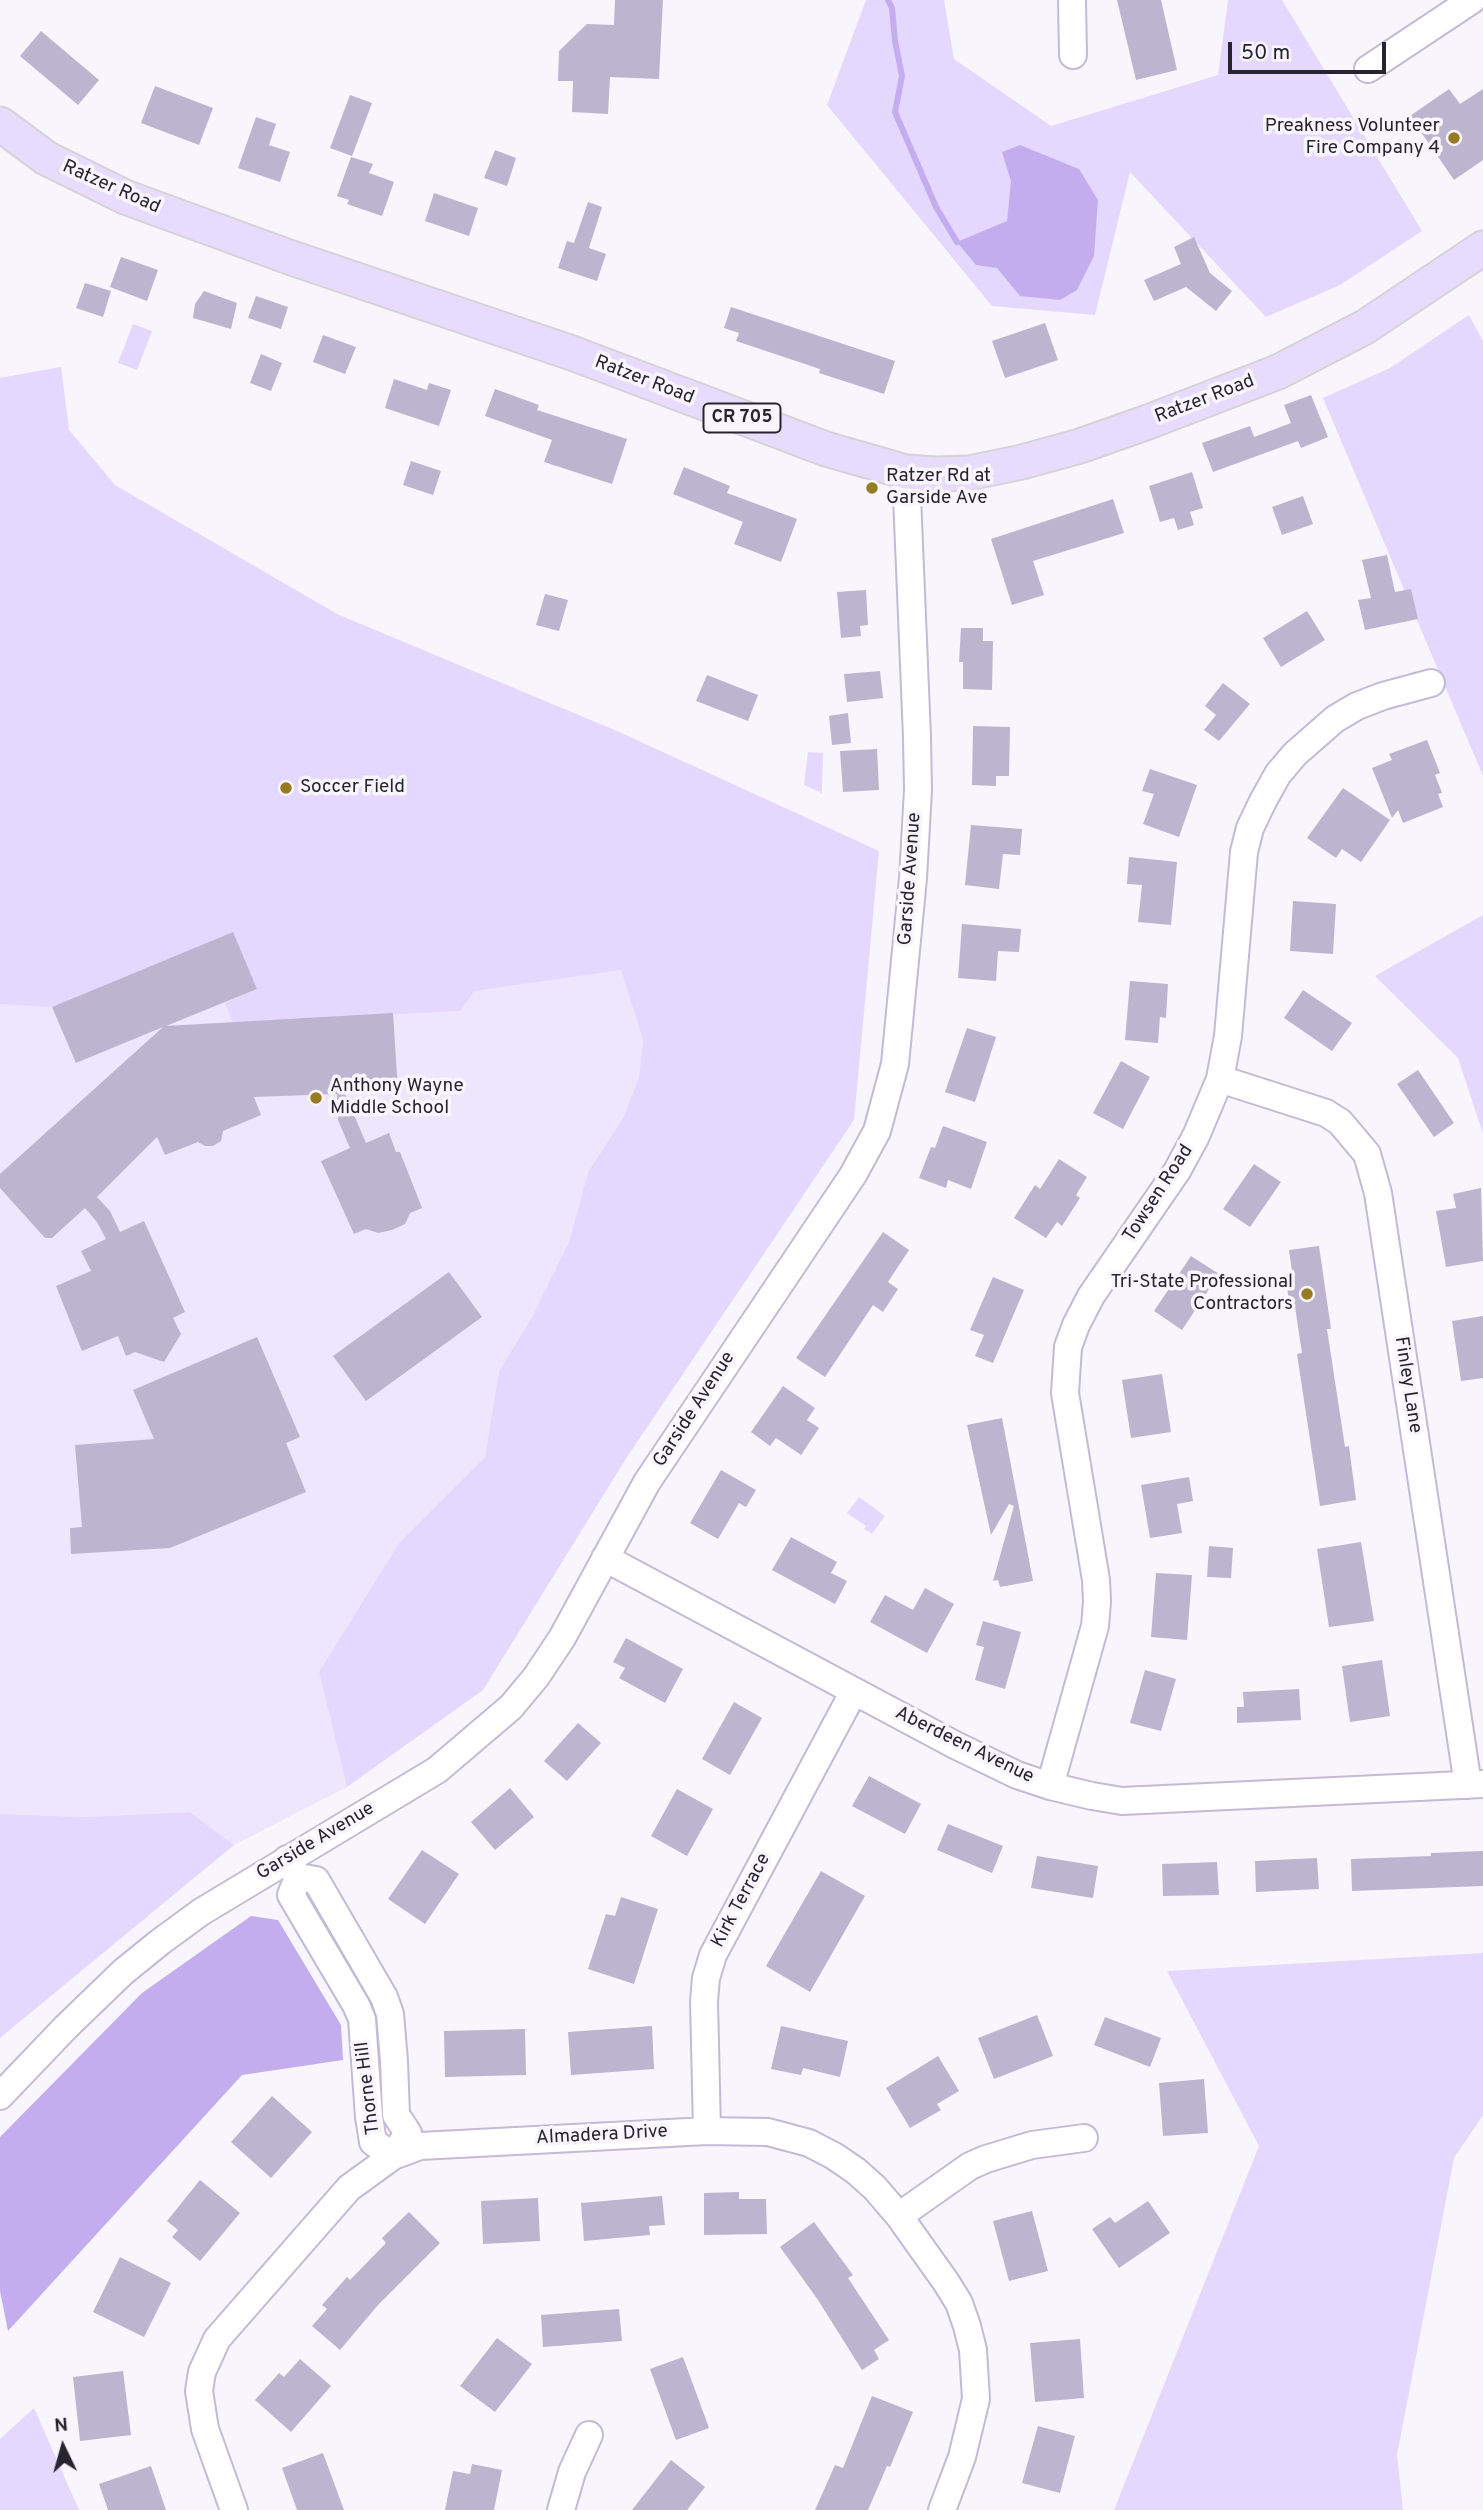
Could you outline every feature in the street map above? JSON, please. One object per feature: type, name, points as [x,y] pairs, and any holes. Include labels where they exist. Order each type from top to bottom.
[{"type":"main road","name":"Ratzer Road","points":[[0,124],[46,158],[125,197],[289,257],[572,353],[826,449],[906,472],[969,472],[1022,462],[1080,446],[1267,377],[1365,327],[1483,248]]},
{"type":"street","points":[[1072,0],[1073,55]]},
{"type":"street","points":[[1368,69],[1472,0]]},
{"type":"street","name":"Garside Avenue","points":[[0,2096],[123,1972],[201,1912],[293,1868],[437,1770],[510,1707],[536,1677],[562,1638],[647,1482],[853,1175],[877,1131],[895,1064],[913,878],[918,790],[906,472]]},
{"type":"street","name":"Towsen Road","points":[[1050,1786],[1095,1626],[1097,1602],[1096,1580],[1065,1393],[1068,1347],[1091,1296],[1177,1171],[1196,1136],[1220,1079],[1228,1036],[1244,852],[1250,828],[1263,801],[1278,775],[1295,754],[1335,719],[1382,696],[1431,683]]},
{"type":"street","name":"Finley Lane","points":[[1220,1079],[1326,1113],[1340,1122],[1367,1154],[1378,1193],[1475,1785]]},
{"type":"street","name":"Aberdeen Avenue","points":[[606,1558],[1017,1775],[1092,1797],[1122,1801],[1475,1785]]},
{"type":"street","name":"Kirk Terrace","points":[[707,2131],[704,2001],[706,1978],[713,1955],[854,1691]]},
{"type":"street","name":"Thorne Hill","points":[[293,1868],[291,1895],[362,2019],[373,2142],[393,2155]]},
{"type":"street","name":"Almadera Drive","points":[[234,2510],[205,2429],[201,2409],[202,2372],[208,2355],[217,2339],[349,2188],[393,2155],[420,2146],[707,2131],[768,2132],[809,2143],[856,2171],[899,2216],[959,2303],[973,2350],[976,2399],[971,2427],[942,2510]]},
{"type":"street","points":[[899,2216],[970,2166],[986,2159],[1031,2145],[1084,2138]]},
{"type":"street","points":[[561,2510],[572,2472],[589,2435]]},
{"type":"shaded area","points":[[866,0],[944,0],[954,59],[1051,126],[1218,75],[1228,0],[1282,0],[1422,231],[1340,285],[1266,317],[1130,172],[1095,315],[992,306],[827,105]]},
{"type":"shaded area","points":[[1020,145],[1079,169],[1098,200],[1094,256],[1077,290],[1060,300],[1020,296],[997,268],[976,265],[957,242],[1007,221],[1011,181],[1002,152]]},
{"type":"shaded area","points":[[1469,315],[1483,341],[1483,776],[1323,398],[1390,368]]},
{"type":"shaded area","points":[[133,324],[152,331],[137,370],[118,363]]},
{"type":"shaded area","name":"Anthony Wayne Middle School","points":[[61,367],[69,430],[115,486],[337,614],[621,970],[643,1040],[639,1077],[623,1118],[588,1172],[569,1242],[532,1317],[499,1371],[485,1457],[399,1543],[319,1672],[347,1787],[234,1845],[190,1812],[85,1817],[0,1814],[0,378]]},
{"type":"shaded area","points":[[61,367],[69,430],[115,485],[337,614],[617,731],[879,851],[854,1120],[627,1457],[483,1690],[347,1787],[319,1672],[399,1543],[485,1457],[499,1371],[532,1317],[569,1242],[588,1172],[623,1118],[639,1077],[643,1040],[621,970],[474,991],[460,1011],[258,1021],[236,1030],[225,1003],[257,989],[233,932],[52,1007],[0,1004],[0,378]]},
{"type":"shaded area","points":[[808,752],[823,753],[822,793],[804,785]]},
{"type":"shaded area","points":[[1483,915],[1483,1134],[1458,1058],[1375,976]]},
{"type":"shaded area","points":[[859,1497],[885,1516],[872,1534],[864,1529],[866,1526],[847,1513]]},
{"type":"shaded area","points":[[190,1812],[234,1845],[0,2038],[0,1814],[85,1817]]},
{"type":"shaded area","points":[[251,1916],[278,1920],[341,2025],[343,2060],[242,2075],[8,2331],[0,2291],[0,2137],[142,1993]]},
{"type":"shaded area","points":[[1483,1953],[1483,2115],[1454,2158],[1397,2455],[1403,2510],[1114,2510],[1259,2146],[1167,1971]]},
{"type":"shaded area","points":[[34,2408],[79,2510],[0,2510],[0,2439]]},
{"type":"building","points":[[615,0],[663,0],[659,79],[610,77],[608,114],[572,112],[573,81],[558,81],[559,51],[587,24],[614,25]]},
{"type":"building","points":[[1117,0],[1161,0],[1177,70],[1136,80]]},
{"type":"building","points":[[41,31],[99,80],[78,105],[20,56]]},
{"type":"building","points":[[155,86],[213,108],[199,145],[141,123]]},
{"type":"building","name":"Preakness Volunteer Fire Company 4","points":[[1449,89],[1460,104],[1483,89],[1483,160],[1454,180],[1410,116]]},
{"type":"building","points":[[350,95],[372,103],[352,156],[330,148]]},
{"type":"building","points":[[256,117],[276,124],[269,145],[290,152],[280,182],[238,168]]},
{"type":"building","points":[[495,150],[516,158],[507,186],[484,178]]},
{"type":"building","points":[[351,157],[373,164],[369,173],[394,182],[382,216],[347,204],[349,200],[337,196]]},
{"type":"building","points":[[434,193],[478,208],[469,236],[425,221]]},
{"type":"building","points":[[588,202],[602,207],[589,248],[606,254],[597,281],[558,268],[567,241],[574,243]]},
{"type":"building","points":[[1194,237],[1210,273],[1232,291],[1216,311],[1186,287],[1154,301],[1144,280],[1181,264],[1174,247]]},
{"type":"building","points":[[121,257],[158,270],[147,301],[110,287]]},
{"type":"building","points":[[85,283],[111,291],[103,317],[76,308]]},
{"type":"building","points":[[204,291],[237,303],[231,329],[193,318],[195,304]]},
{"type":"building","points":[[256,296],[288,307],[281,329],[248,318]]},
{"type":"building","points":[[731,307],[895,361],[884,394],[819,373],[820,369],[736,341],[739,333],[724,328]]},
{"type":"building","points":[[1045,323],[1058,360],[1005,378],[992,341]]},
{"type":"building","points":[[323,335],[356,347],[345,374],[313,362]]},
{"type":"building","points":[[261,354],[282,363],[271,391],[250,383]]},
{"type":"building","points":[[394,379],[427,390],[429,383],[451,390],[439,426],[385,408]]},
{"type":"building","points":[[495,389],[539,405],[537,410],[627,439],[612,484],[544,462],[552,440],[485,416]]},
{"type":"building","points":[[1311,395],[1328,437],[1301,448],[1298,441],[1213,472],[1202,443],[1250,426],[1254,437],[1291,423],[1284,405]]},
{"type":"building","points":[[411,461],[441,471],[433,495],[403,485]]},
{"type":"building","points":[[684,467],[730,486],[727,493],[797,519],[781,562],[734,544],[743,522],[673,494]]},
{"type":"building","points":[[1192,472],[1203,508],[1190,512],[1194,525],[1178,530],[1174,518],[1160,522],[1149,486]]},
{"type":"building","points":[[1303,496],[1313,524],[1282,535],[1272,507]]},
{"type":"building","points":[[1113,499],[1124,533],[1033,561],[1044,595],[1012,605],[991,539]]},
{"type":"building","points":[[1387,555],[1395,592],[1411,589],[1418,619],[1365,630],[1358,600],[1371,598],[1362,560]]},
{"type":"building","points":[[866,590],[868,625],[860,626],[861,636],[841,638],[837,592]]},
{"type":"building","points":[[545,594],[568,600],[559,631],[536,625]]},
{"type":"building","points":[[1307,611],[1325,640],[1281,667],[1263,638]]},
{"type":"building","points":[[961,628],[983,628],[983,641],[993,641],[992,690],[963,689],[963,662],[959,662]]},
{"type":"building","points":[[880,671],[883,698],[847,702],[844,674]]},
{"type":"building","points":[[707,675],[758,695],[748,721],[696,701]]},
{"type":"building","points":[[1223,683],[1250,704],[1219,741],[1204,730],[1216,715],[1205,706]]},
{"type":"building","points":[[848,713],[851,743],[832,745],[829,716]]},
{"type":"building","points":[[973,726],[1010,727],[1009,776],[996,776],[996,786],[972,785]]},
{"type":"building","points":[[1427,740],[1440,773],[1435,775],[1442,793],[1438,794],[1443,807],[1403,823],[1398,810],[1392,818],[1372,768],[1392,760],[1389,754]]},
{"type":"building","points":[[877,749],[879,790],[843,792],[840,751]]},
{"type":"building","points":[[1150,769],[1197,785],[1179,837],[1143,824],[1154,794],[1142,791]]},
{"type":"building","points":[[1343,788],[1390,820],[1361,862],[1342,849],[1336,858],[1307,838]]},
{"type":"building","points":[[971,825],[1022,829],[1020,855],[1003,854],[999,889],[965,885]]},
{"type":"building","points":[[1129,857],[1177,862],[1171,925],[1138,922],[1142,885],[1127,884]]},
{"type":"building","points":[[1293,901],[1336,904],[1333,954],[1290,951]]},
{"type":"building","points":[[962,924],[1021,929],[1019,952],[998,951],[996,981],[958,978]]},
{"type":"building","name":"Anthony Wayne Middle School","points":[[233,932],[257,989],[166,1026],[393,1013],[398,1091],[345,1094],[366,1143],[389,1133],[396,1152],[400,1152],[422,1208],[410,1213],[405,1224],[392,1230],[378,1233],[366,1229],[354,1234],[321,1161],[350,1148],[338,1120],[337,1094],[254,1097],[261,1115],[223,1131],[221,1141],[213,1146],[198,1142],[165,1155],[157,1137],[97,1197],[110,1211],[120,1232],[144,1221],[185,1312],[173,1318],[181,1334],[164,1362],[135,1352],[126,1356],[118,1336],[82,1351],[56,1286],[91,1271],[81,1251],[106,1239],[85,1208],[52,1238],[45,1238],[0,1188],[0,1174],[163,1027],[76,1063],[52,1007]]},
{"type":"building","points":[[1130,981],[1168,984],[1166,1018],[1160,1017],[1158,1043],[1125,1040]]},
{"type":"building","points":[[1303,990],[1352,1023],[1332,1051],[1284,1018]]},
{"type":"building","points":[[967,1028],[996,1037],[975,1102],[945,1092]]},
{"type":"building","points":[[1121,1061],[1150,1077],[1123,1129],[1093,1113]]},
{"type":"building","points":[[1418,1070],[1454,1123],[1434,1137],[1397,1084]]},
{"type":"building","points":[[943,1126],[987,1142],[971,1189],[948,1180],[946,1188],[919,1178]]},
{"type":"building","points":[[1059,1159],[1087,1177],[1076,1195],[1080,1198],[1062,1226],[1057,1222],[1046,1238],[1014,1218],[1035,1185],[1040,1189]]},
{"type":"building","points":[[1254,1164],[1281,1182],[1250,1227],[1223,1209]]},
{"type":"building","points":[[1481,1188],[1483,1261],[1446,1267],[1436,1211],[1456,1208],[1453,1194]]},
{"type":"building","points":[[883,1232],[909,1250],[888,1282],[898,1289],[883,1312],[873,1305],[825,1377],[796,1358]]},
{"type":"building","points":[[1319,1246],[1331,1329],[1327,1329],[1345,1447],[1349,1446],[1356,1500],[1320,1506],[1297,1354],[1302,1353],[1295,1307],[1290,1308],[1286,1280],[1293,1279],[1289,1250]]},
{"type":"building","points":[[1191,1256],[1219,1274],[1182,1330],[1154,1311]]},
{"type":"building","points":[[449,1272],[482,1317],[366,1401],[333,1356]]},
{"type":"building","points":[[993,1277],[1024,1290],[993,1363],[975,1356],[984,1335],[970,1330]]},
{"type":"building","points":[[1483,1316],[1483,1378],[1461,1381],[1452,1321]]},
{"type":"building","points":[[257,1337],[300,1437],[286,1443],[306,1492],[170,1548],[71,1554],[70,1528],[82,1527],[75,1445],[154,1439],[133,1390]]},
{"type":"building","points":[[1162,1374],[1171,1432],[1131,1438],[1122,1380]]},
{"type":"building","points":[[783,1386],[815,1408],[807,1420],[819,1428],[801,1455],[776,1438],[770,1446],[751,1432]]},
{"type":"building","points":[[1002,1418],[1033,1581],[1000,1587],[998,1580],[993,1581],[1014,1506],[1009,1504],[991,1535],[967,1425]]},
{"type":"building","points":[[721,1470],[756,1490],[746,1507],[739,1503],[718,1539],[690,1523]]},
{"type":"building","points":[[1189,1477],[1193,1501],[1177,1504],[1182,1533],[1150,1538],[1141,1485]]},
{"type":"building","points":[[791,1537],[837,1562],[831,1573],[847,1581],[835,1604],[772,1570]]},
{"type":"building","points":[[1361,1542],[1374,1621],[1329,1627],[1317,1549]]},
{"type":"building","points":[[1209,1546],[1233,1548],[1231,1578],[1207,1577]]},
{"type":"building","points":[[1156,1573],[1192,1575],[1187,1640],[1151,1637]]},
{"type":"building","points":[[925,1588],[954,1604],[927,1653],[870,1622],[885,1595],[913,1610]]},
{"type":"building","points":[[983,1621],[1021,1632],[1005,1689],[975,1680],[984,1647],[976,1645]]},
{"type":"building","points":[[626,1638],[683,1669],[665,1703],[619,1678],[625,1668],[613,1662]]},
{"type":"building","points":[[1382,1660],[1390,1716],[1350,1722],[1342,1666]]},
{"type":"building","points":[[1145,1670],[1176,1679],[1161,1731],[1130,1723]]},
{"type":"building","points":[[1299,1689],[1301,1720],[1237,1723],[1237,1707],[1244,1707],[1243,1692]]},
{"type":"building","points":[[734,1702],[762,1718],[730,1775],[702,1759]]},
{"type":"building","points":[[578,1723],[601,1743],[567,1781],[544,1761]]},
{"type":"building","points":[[869,1776],[921,1804],[905,1834],[852,1806]]},
{"type":"building","points":[[510,1788],[534,1817],[495,1850],[471,1822]]},
{"type":"building","points":[[677,1789],[713,1809],[687,1856],[651,1836]]},
{"type":"building","points":[[948,1824],[1003,1846],[992,1873],[937,1850]]},
{"type":"building","points":[[422,1850],[459,1874],[425,1924],[388,1899]]},
{"type":"building","points":[[1483,1851],[1483,1886],[1352,1891],[1351,1859]]},
{"type":"building","points":[[1037,1856],[1098,1866],[1093,1898],[1031,1888]]},
{"type":"building","points":[[1317,1858],[1319,1889],[1256,1892],[1255,1861]]},
{"type":"building","points":[[1217,1862],[1219,1895],[1163,1896],[1162,1864]]},
{"type":"building","points":[[821,1871],[865,1896],[810,1992],[766,1966]]},
{"type":"building","points":[[621,1897],[658,1909],[634,1984],[588,1969],[606,1914],[615,1916]]},
{"type":"building","points":[[1037,2015],[1053,2056],[994,2079],[978,2038]]},
{"type":"building","points":[[1105,2017],[1161,2038],[1150,2067],[1094,2045]]},
{"type":"building","points":[[652,2026],[654,2069],[571,2075],[568,2032]]},
{"type":"building","points":[[781,2026],[848,2041],[840,2077],[803,2068],[801,2075],[771,2069]]},
{"type":"building","points":[[525,2029],[526,2075],[445,2077],[444,2031]]},
{"type":"building","points":[[938,2056],[959,2091],[937,2104],[941,2110],[910,2128],[886,2088]]},
{"type":"building","points":[[1204,2079],[1208,2133],[1163,2136],[1159,2083]]},
{"type":"building","points":[[272,2096],[312,2132],[271,2178],[231,2142]]},
{"type":"building","points":[[200,2180],[240,2213],[200,2261],[172,2237],[178,2230],[167,2221]]},
{"type":"building","points":[[739,2192],[739,2199],[766,2199],[767,2234],[704,2235],[704,2193]]},
{"type":"building","points":[[662,2196],[665,2225],[649,2226],[650,2235],[584,2241],[581,2203]]},
{"type":"building","points":[[538,2198],[540,2241],[483,2244],[481,2201]]},
{"type":"building","points":[[1148,2201],[1170,2233],[1119,2268],[1092,2229],[1110,2217],[1115,2223]]},
{"type":"building","points":[[1032,2211],[1048,2271],[1009,2281],[993,2221]]},
{"type":"building","points":[[409,2212],[440,2243],[378,2305],[340,2350],[312,2326],[327,2309],[322,2305],[347,2277],[350,2280],[386,2243],[382,2238]]},
{"type":"building","points":[[814,2222],[853,2275],[848,2278],[889,2340],[874,2350],[879,2359],[862,2370],[818,2300],[780,2247]]},
{"type":"building","points":[[120,2257],[171,2283],[144,2337],[93,2312]]},
{"type":"building","points":[[619,2309],[622,2341],[543,2347],[541,2315]]},
{"type":"building","points":[[497,2338],[532,2364],[495,2412],[460,2386]]},
{"type":"building","points":[[1080,2339],[1084,2398],[1035,2402],[1030,2343]]},
{"type":"building","points":[[683,2357],[709,2428],[676,2440],[650,2369]]},
{"type":"building","points":[[300,2359],[331,2386],[291,2432],[255,2400],[279,2373],[284,2377]]},
{"type":"building","points":[[123,2371],[131,2435],[80,2441],[73,2377]]},
{"type":"building","points":[[872,2396],[913,2412],[890,2467],[887,2466],[868,2510],[815,2510],[835,2465],[843,2468]]},
{"type":"building","points":[[1038,2426],[1075,2436],[1060,2493],[1022,2483]]},
{"type":"building","points":[[323,2453],[344,2510],[297,2510],[282,2468]]},
{"type":"building","points":[[671,2460],[705,2487],[687,2510],[632,2510]]},
{"type":"building","points":[[472,2464],[502,2470],[494,2510],[445,2510],[453,2471],[470,2474]]},
{"type":"building","points":[[151,2466],[166,2510],[108,2510],[99,2484]]},
{"type":"waterway","points":[[888,0],[892,8],[902,76],[895,112],[936,207],[957,242]]},
{"type":"place","name":"Preakness Volunteer Fire Company 4","points":[[1454,138]]},
{"type":"place","name":"Ratzer Rd at Garside Ave","points":[[872,488]]},
{"type":"place","name":"Soccer Field","points":[[286,788]]},
{"type":"place","name":"Anthony Wayne Middle School","points":[[316,1098]]},
{"type":"place","name":"Tri-State Professional Contractors","points":[[1307,1294]]}]
